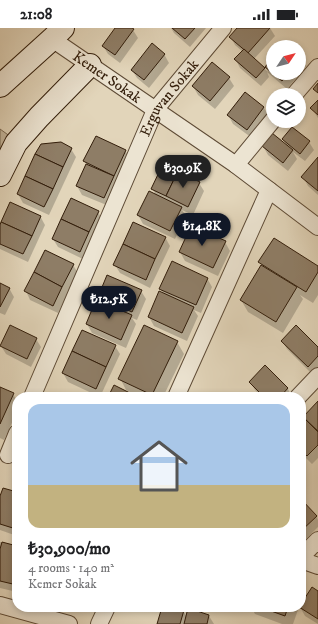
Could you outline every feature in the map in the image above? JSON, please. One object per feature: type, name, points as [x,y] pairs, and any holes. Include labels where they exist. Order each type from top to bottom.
[{"type":"street","name":"Erguvan Sokak","points":[[34,392],[155,110],[223,28]]},
{"type":"street","name":"Kemer Sokak","points":[[58,34],[90,65],[236,165],[317,223]]},
{"type":"street","points":[[0,86],[58,34]]},
{"type":"street","points":[[0,175],[16,143],[39,117],[90,65]]},
{"type":"street","points":[[300,88],[318,67]]},
{"type":"street","points":[[236,165],[266,128]]},
{"type":"street","points":[[178,392],[269,190]]},
{"type":"street","points":[[303,392],[318,376]]},
{"type":"street","points":[[8,455],[12,445]]},
{"type":"street","points":[[306,553],[318,540]]},
{"type":"street","points":[[306,560],[318,566]]},
{"type":"street","points":[[0,606],[12,609]]},
{"type":"street","points":[[23,612],[69,624]]},
{"type":"street","points":[[99,624],[105,612]]},
{"type":"shaded area","points":[[0,129],[11,137],[0,157]]},
{"type":"building","points":[[115,28],[134,29],[115,55],[102,46]]},
{"type":"building","points":[[172,28],[195,28],[185,39]]},
{"type":"building","points":[[237,28],[270,28],[248,53],[229,37]]},
{"type":"building","points":[[152,43],[165,54],[144,80],[131,70]]},
{"type":"building","points":[[244,49],[265,68],[256,78],[234,59]]},
{"type":"building","points":[[212,62],[230,77],[210,101],[192,86]]},
{"type":"building","points":[[318,83],[318,93],[313,89]]},
{"type":"building","points":[[245,92],[264,107],[247,130],[227,115]]},
{"type":"building","points":[[318,100],[318,115],[310,108]]},
{"type":"building","points":[[291,128],[293,128],[310,141],[300,154],[282,139]]},
{"type":"building","points":[[272,133],[293,150],[283,163],[262,146]]},
{"type":"building","points":[[96,136],[126,150],[114,176],[83,161]]},
{"type":"building","points":[[61,142],[72,148],[63,167],[35,154],[41,144]]},
{"type":"building","points":[[35,154],[63,167],[53,189],[25,176]]},
{"type":"building","points":[[318,157],[318,191],[301,177]]},
{"type":"building","points":[[86,164],[114,176],[104,198],[76,186]]},
{"type":"building","points":[[163,164],[178,171],[166,196],[151,189]]},
{"type":"building","points":[[178,171],[200,182],[188,207],[166,196]]},
{"type":"building","points":[[25,176],[53,189],[44,207],[17,194]]},
{"type":"building","points":[[149,191],[182,207],[170,231],[137,215]]},
{"type":"building","points":[[71,198],[99,211],[89,232],[61,219]]},
{"type":"building","points":[[10,202],[41,216],[32,236],[1,222]]},
{"type":"building","points":[[61,219],[89,232],[80,252],[52,239]]},
{"type":"building","points":[[1,222],[32,236],[23,254],[0,244]]},
{"type":"building","points":[[133,222],[166,237],[155,259],[123,244]]},
{"type":"building","points":[[191,226],[226,241],[213,268],[179,252]]},
{"type":"building","points":[[274,238],[318,266],[318,272],[306,292],[258,262]]},
{"type":"building","points":[[123,244],[155,259],[146,280],[113,265]]},
{"type":"building","points":[[45,250],[74,264],[62,287],[34,272]]},
{"type":"building","points":[[172,261],[208,278],[196,305],[159,289]]},
{"type":"building","points":[[261,265],[297,287],[276,322],[240,300]]},
{"type":"building","points":[[34,272],[62,287],[53,306],[24,291]]},
{"type":"building","points":[[107,275],[142,290],[132,312],[98,297]]},
{"type":"building","points":[[0,283],[10,288],[0,307]]},
{"type":"building","points":[[159,291],[194,307],[182,333],[148,317]]},
{"type":"building","points":[[96,300],[132,315],[121,340],[86,324]]},
{"type":"building","points":[[10,325],[37,338],[27,359],[0,346]]},
{"type":"building","points":[[144,325],[178,341],[153,392],[146,392],[118,379]]},
{"type":"building","points":[[296,325],[318,347],[318,356],[308,367],[281,341]]},
{"type":"building","points":[[82,330],[116,345],[106,367],[72,351]]},
{"type":"building","points":[[72,351],[106,367],[96,389],[62,373]]},
{"type":"building","points":[[265,365],[288,388],[284,392],[259,392],[249,382]]},
{"type":"building","points":[[114,385],[128,392],[110,392]]},
{"type":"building","points":[[0,387],[12,392],[12,397],[0,424]]},
{"type":"building","points":[[318,401],[318,431],[306,420],[306,414]]},
{"type":"building","points":[[306,420],[318,432],[318,445],[307,456]]},
{"type":"building","points":[[3,488],[12,491],[12,528],[0,524],[0,496]]},
{"type":"building","points":[[306,504],[317,516],[306,526]]},
{"type":"building","points":[[2,542],[12,545],[12,584],[0,581],[0,549]]},
{"type":"building","points":[[312,587],[318,591],[318,619],[306,611],[306,596]]},
{"type":"building","points":[[161,612],[183,612],[180,624],[157,624]]},
{"type":"building","points":[[187,612],[200,612],[209,615],[207,624],[184,624]]},
{"type":"building","points":[[274,612],[286,612],[285,616]]}]
